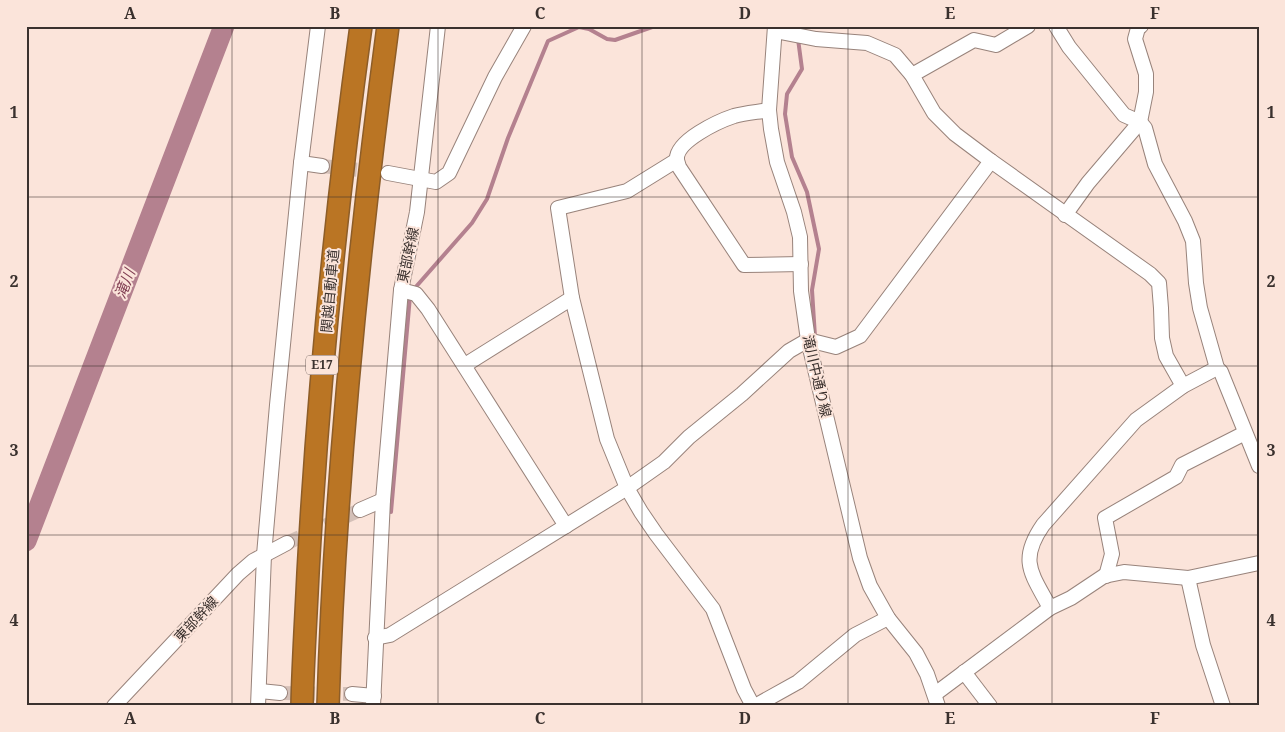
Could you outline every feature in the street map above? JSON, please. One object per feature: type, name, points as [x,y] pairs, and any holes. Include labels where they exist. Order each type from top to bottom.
[{"type":"highway","name":"関越自動車道","points":[[302,706],[321,376],[334,242],[361,26]]},
{"type":"highway","name":"関越自動車道","points":[[328,706],[348,374],[362,239],[388,26]]},
{"type":"street","points":[[258,706],[264,555],[301,163],[318,26]]},
{"type":"street","name":"東部幹線","points":[[373,701],[384,500],[422,180],[438,26]]},
{"type":"street","points":[[388,172],[436,182],[445,178],[495,77],[524,26]]},
{"type":"street","points":[[912,75],[974,40],[996,45],[1028,26]]},
{"type":"street","points":[[1056,26],[1069,47],[1124,115],[1140,122],[1145,128],[1155,164],[1185,221],[1193,241],[1200,308],[1217,368],[1221,372],[1259,466]]},
{"type":"street","points":[[1065,215],[1088,183],[1140,122],[1146,92],[1146,74],[1135,39],[1140,27]]},
{"type":"street","points":[[775,28],[798,36],[816,39],[867,43],[895,55],[912,75],[934,113],[955,134],[1065,215],[1150,274],[1159,283],[1162,338],[1166,356],[1183,386]]},
{"type":"street","name":"滝川中通り線","points":[[775,28],[769,110],[777,162],[794,212],[800,237],[801,291],[808,340],[860,558],[870,586],[888,618],[916,653],[937,700]]},
{"type":"street","points":[[769,110],[734,116],[706,127],[688,141],[678,155],[677,160],[679,167],[744,265],[801,264]]},
{"type":"street","points":[[677,160],[627,191],[558,208],[572,298],[607,439],[627,488],[656,534],[712,609],[744,689],[754,706],[798,682],[855,634],[888,618]]},
{"type":"street","points":[[376,638],[390,636],[627,488],[664,462],[689,437],[742,394],[789,351],[808,340],[836,347],[860,336],[991,161]]},
{"type":"street","points":[[301,163],[322,166]]},
{"type":"street","points":[[408,292],[428,309],[566,526]]},
{"type":"street","points":[[465,365],[572,298]]},
{"type":"street","points":[[1050,608],[1031,572],[1028,554],[1033,539],[1072,490],[1136,420],[1183,386],[1217,368]]},
{"type":"street","points":[[1106,576],[1112,554],[1105,518],[1176,478],[1182,465],[1245,433]]},
{"type":"street","points":[[360,510],[384,500]]},
{"type":"street","name":"東部幹線","points":[[114,706],[238,574],[253,561],[287,543]]},
{"type":"street","points":[[937,700],[964,672],[1050,608],[1106,576],[1124,572],[1188,578],[1259,563]]},
{"type":"street","points":[[1188,578],[1203,645],[1223,706]]},
{"type":"street","points":[[964,672],[990,706]]},
{"type":"street","points":[[260,691],[280,693]]},
{"type":"street","points":[[352,694],[373,701]]},
{"type":"waterway","name":"滝川","points":[[26,541],[224,26]]},
{"type":"waterway","points":[[414,289],[472,223],[487,199],[508,138],[548,41],[579,27],[589,29],[607,39],[615,40],[655,26]]},
{"type":"waterway","points":[[798,39],[802,69],[787,94],[785,114],[792,157],[807,192],[819,249],[812,290],[815,337]]},
{"type":"waterway","points":[[391,512],[410,296]]},
{"type":"tunnel","points":[[322,166],[377,172]]},
{"type":"tunnel","points":[[287,543],[360,510]]},
{"type":"tunnel","points":[[280,693],[352,694]]}]
